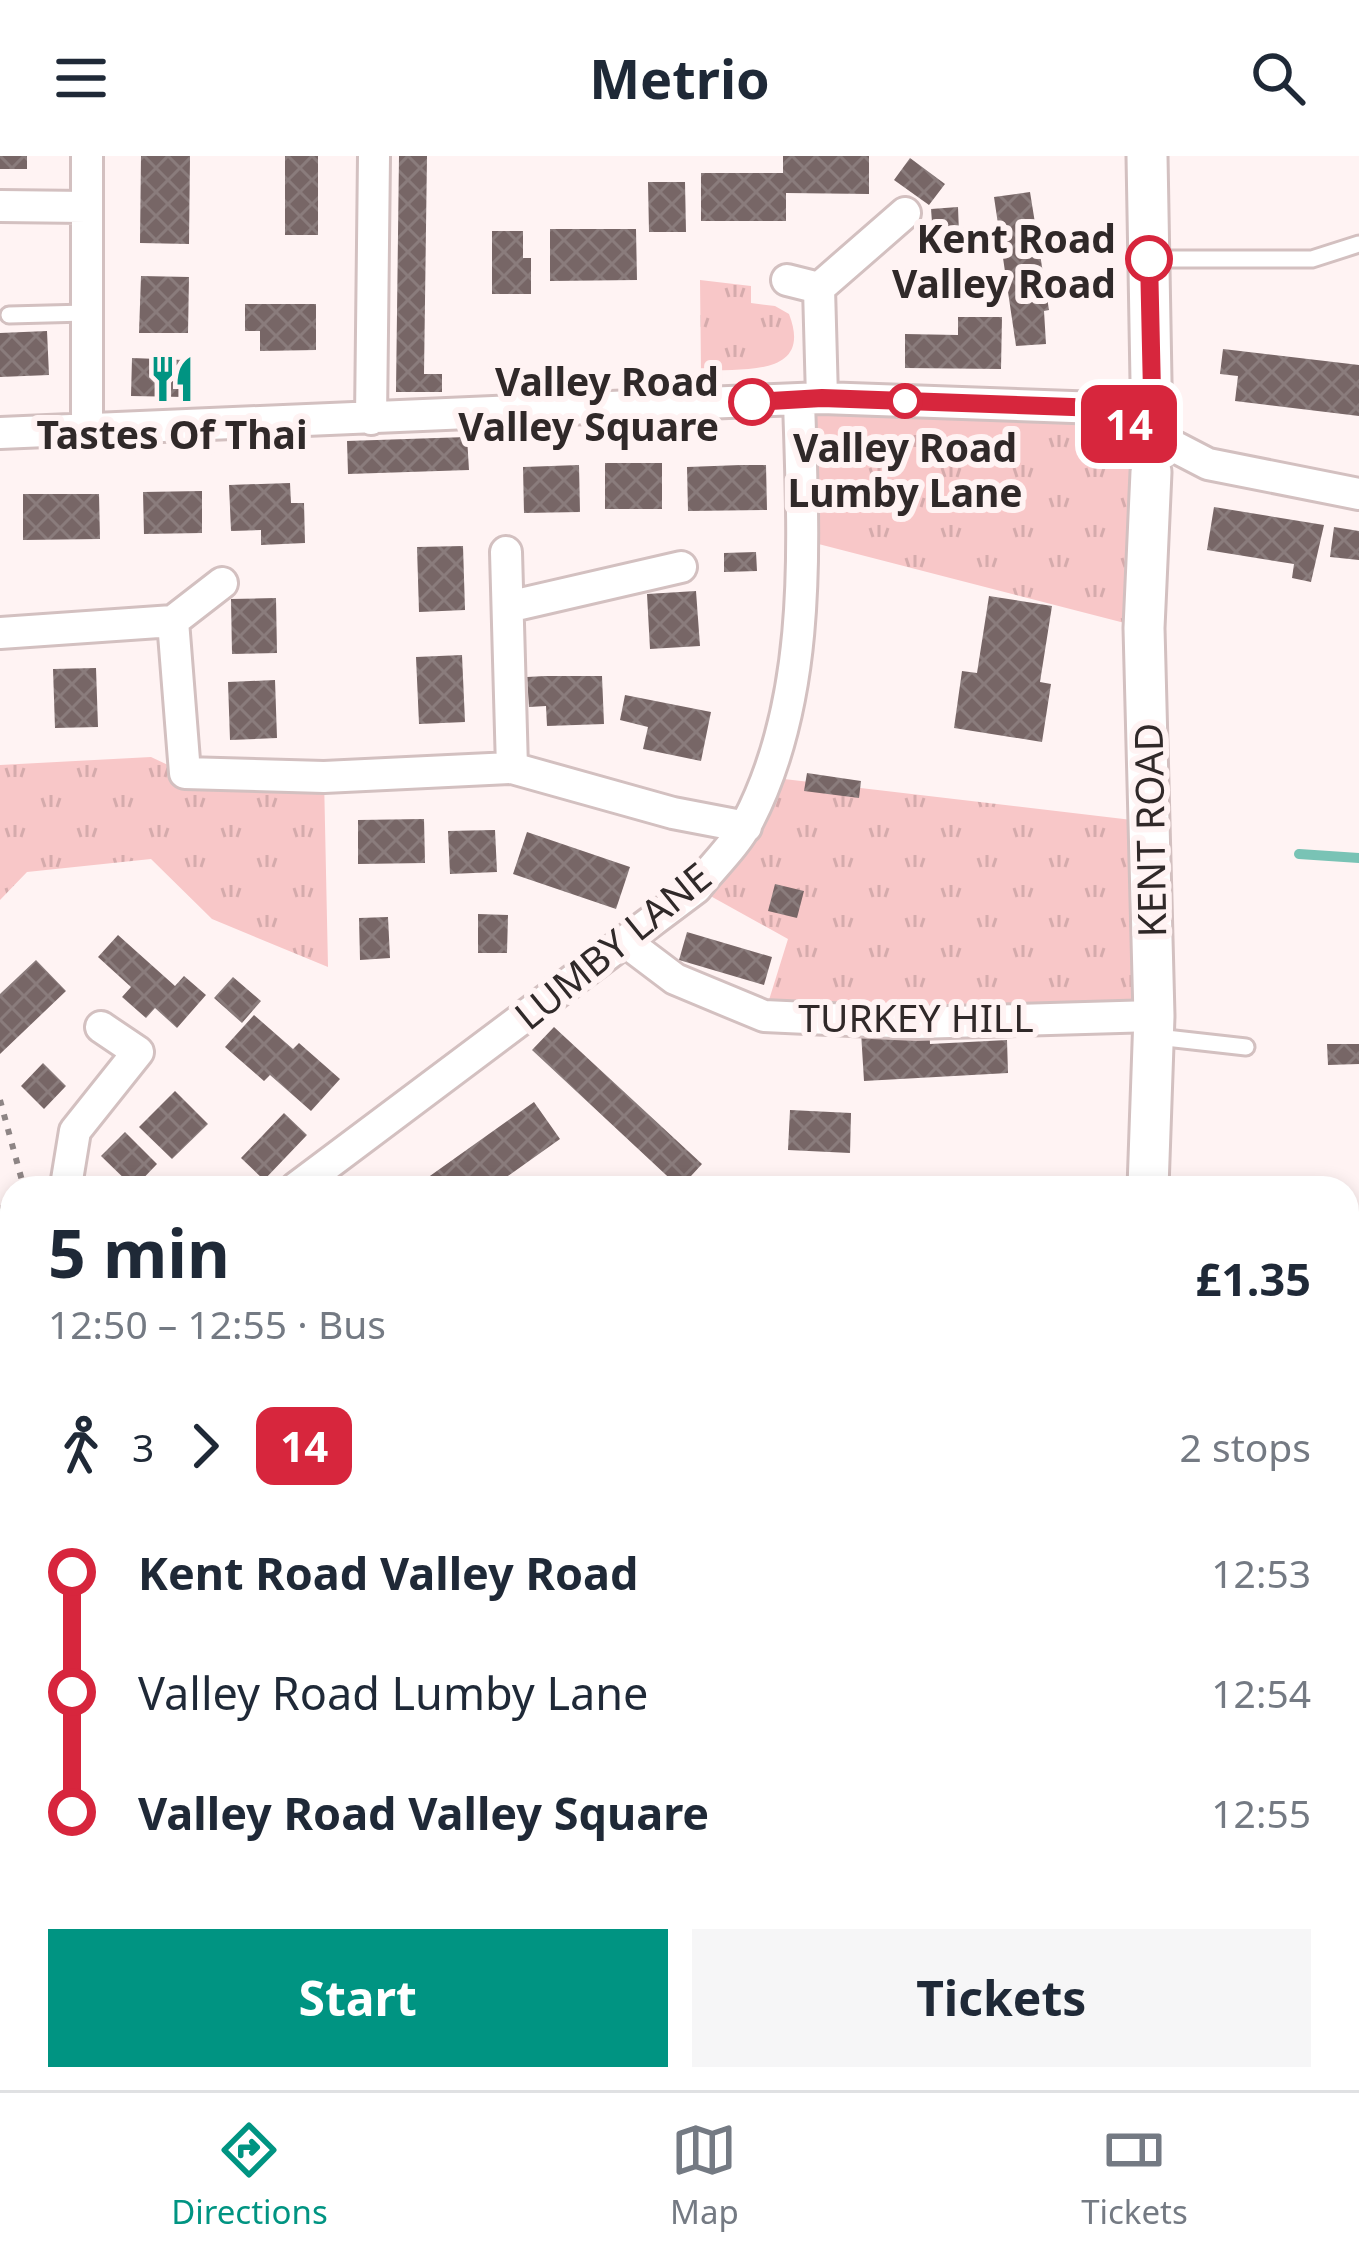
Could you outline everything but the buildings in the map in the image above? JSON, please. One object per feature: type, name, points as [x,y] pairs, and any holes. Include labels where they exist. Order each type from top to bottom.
[{"type":"street","points":[[87,156],[87,429]]},
{"type":"street","points":[[370,419],[374,156]]},
{"type":"street","name":"KENT ROAD","points":[[1147,156],[1152,455],[1144,628],[1154,1026],[1148,1176]]},
{"type":"street","points":[[0,206],[86,207]]},
{"type":"street","points":[[788,280],[819,288],[905,213]]},
{"type":"street","name":"LUMBY LANE","points":[[312,1176],[696,888],[746,827],[784,726],[803,540],[819,288]]},
{"type":"street","points":[[0,433],[810,399],[1100,408],[1152,455],[1359,494]]},
{"type":"street","points":[[506,552],[512,768]]},
{"type":"street","points":[[508,607],[681,567]]},
{"type":"street","points":[[0,633],[172,621],[222,583]]},
{"type":"street","points":[[172,621],[185,773],[324,777],[512,768],[673,813],[746,827]]},
{"type":"street","name":"TURKEY HILL","points":[[626,942],[674,979],[764,1016],[1154,1026]]},
{"type":"street","points":[[68,1176],[75,1131],[138,1052],[101,1027]]},
{"type":"lane","points":[[1149,259],[1312,260],[1359,244]]},
{"type":"lane","points":[[9,315],[86,313]]},
{"type":"lane","points":[[0,620],[46,629]]},
{"type":"lane","points":[[1154,1026],[1246,1048]]},
{"type":"path","points":[[0,1100],[21,1176]]},
{"type":"green space","points":[[700,280],[751,286],[751,303],[775,306],[789,314],[794,335],[783,359],[753,369],[701,371]]},
{"type":"green space","points":[[799,400],[1100,408],[1152,437],[1144,628],[803,540]]},
{"type":"green space","points":[[151,757],[185,773],[324,777],[328,967],[212,919],[151,859],[27,872],[0,900],[0,765]]},
{"type":"green space","points":[[767,777],[1149,822],[1154,1016],[764,1016],[788,939],[696,888]]},
{"type":"waterway","points":[[1299,854],[1359,858]]},
{"type":"bus line","name":"14","points":[[752,402],[822,398],[1100,408],[1153,437],[1149,259]]},
{"type":"place","name":"Kent Road Valley Road","points":[[1149,259]]},
{"type":"place","name":"Tastes Of Thai","points":[[172,379]]},
{"type":"place","name":"Valley Road Lumby Lane","points":[[905,401]]},
{"type":"place","name":"Valley Road Valley Square","points":[[752,402]]}]
